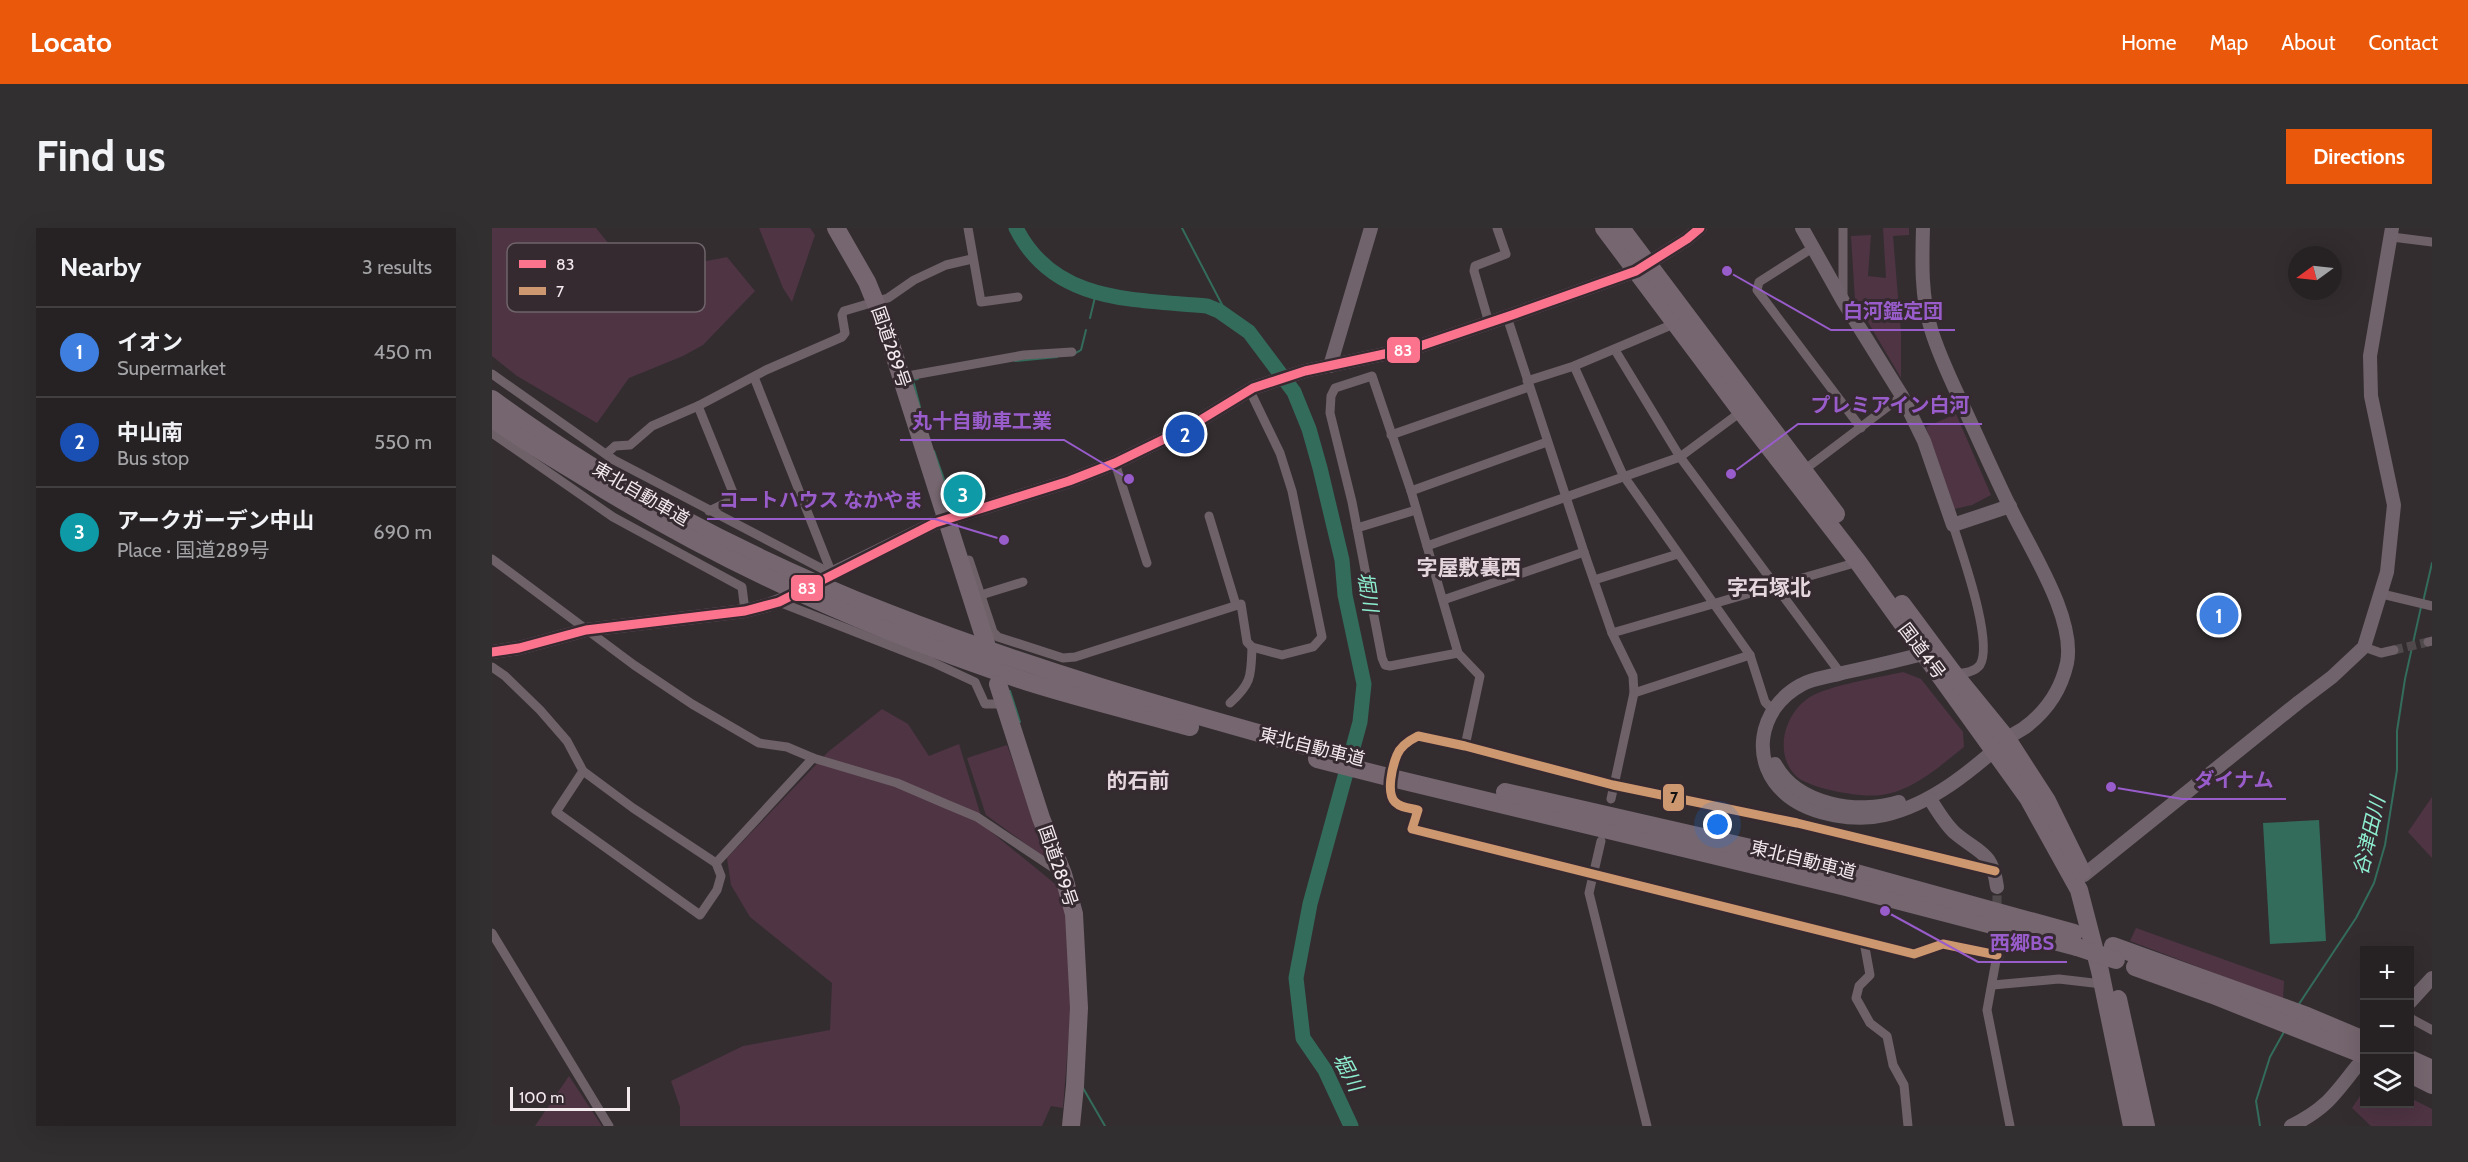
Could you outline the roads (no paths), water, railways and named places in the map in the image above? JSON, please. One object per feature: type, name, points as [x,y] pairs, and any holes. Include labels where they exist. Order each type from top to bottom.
[{"type":"highway","name":"国道289号","points":[[836,228],[876,303],[902,377],[986,643]]},
{"type":"highway","name":"国道4号","points":[[1604,228],[1642,267],[1748,407],[1918,647],[1967,711],[2047,801],[2084,875],[2111,972],[2146,1126]]},
{"type":"highway","name":"国道4号","points":[[1621,228],[1642,267]]},
{"type":"highway","name":"東北自動車道","points":[[492,399],[629,489],[731,545],[838,595],[902,621],[1034,667],[1319,754]]},
{"type":"highway","name":"国道4号","points":[[1748,407],[1804,470],[1954,674],[1998,745],[2079,890],[2102,984],[2132,1126]]},
{"type":"highway","name":"東北自動車道","points":[[492,418],[624,502],[773,581],[908,639],[1030,682],[1112,706],[1397,774],[1834,867],[2115,953],[2304,1022]]},
{"type":"highway","name":"国道289号","points":[[998,684],[1044,826],[1064,874],[1074,914],[1079,1008],[1076,1086],[1071,1126]]},
{"type":"highway","points":[[2304,1022],[2360,1039]]},
{"type":"highway","points":[[2304,1022],[2360,1060]]},
{"type":"highway","points":[[2414,1061],[2432,1069]]},
{"type":"highway","points":[[2414,1076],[2432,1085]]},
{"type":"street","points":[[968,228],[981,302],[1018,297]]},
{"type":"street","points":[[1330,366],[1371,228]]},
{"type":"street","points":[[1489,322],[1474,271],[1475,266],[1506,254],[1497,228]]},
{"type":"street","points":[[830,575],[947,519],[1069,481],[1115,463],[1189,427],[1252,389],[1305,371],[1417,347],[1507,317],[1642,267],[1688,239],[1700,228]]},
{"type":"street","points":[[1802,228],[1843,301],[1902,396],[1924,441],[1953,525],[1975,593],[1983,654],[1980,665],[1975,669],[1969,673],[1954,674]]},
{"type":"street","points":[[1843,301],[1844,228]]},
{"type":"street","points":[[1923,228],[1924,290],[1930,326],[1943,363],[2052,590],[2066,633],[2067,661],[2056,696],[2026,726],[1929,789],[1890,805],[1868,807],[1835,804],[1805,794],[1790,785],[1781,775],[1772,755],[1771,744],[1777,717],[1796,697],[1810,688],[1910,662],[1923,665],[1930,671],[1955,703],[1967,711]]},
{"type":"street","points":[[2084,875],[2332,677],[2364,647],[2382,594],[2393,538],[2394,506],[2371,396],[2370,356],[2377,309],[2392,232],[2432,242]]},
{"type":"street","points":[[1814,247],[1759,282],[1757,290],[1861,428]]},
{"type":"street","points":[[606,454],[615,446],[630,445],[652,426],[698,406],[766,370],[842,337],[845,333],[842,315],[844,311],[876,303],[888,298],[914,280],[946,265],[972,259]]},
{"type":"street","points":[[1507,317],[1612,633],[1633,676],[1634,693],[1611,799]]},
{"type":"street","points":[[1391,435],[1615,350],[1682,320]]},
{"type":"street","points":[[1615,350],[1680,457],[1841,674]]},
{"type":"street","points":[[902,377],[1024,355],[1072,352]]},
{"type":"street","points":[[1574,366],[1623,475],[1750,655],[1765,702],[1772,709]]},
{"type":"street","points":[[492,374],[606,454],[642,476],[830,575]]},
{"type":"street","points":[[1458,653],[1385,665],[1357,528],[1330,413],[1331,396],[1335,388],[1372,376],[1411,491],[1458,653],[1480,676],[1465,746]]},
{"type":"street","points":[[754,377],[830,575]]},
{"type":"street","points":[[956,545],[966,552],[993,632],[998,637],[1063,658],[1074,657],[1241,604],[1247,642],[1252,647],[1282,655],[1313,647],[1322,637],[1301,527],[1280,453],[1252,389]]},
{"type":"street","points":[[1804,470],[1902,396]]},
{"type":"street","points":[[698,406],[734,495],[732,500],[709,511]]},
{"type":"street","points":[[1427,546],[1623,475],[1680,457],[1748,407]]},
{"type":"street","points":[[492,433],[613,517],[742,587],[745,611]]},
{"type":"street","points":[[1411,491],[1547,442]]},
{"type":"street","points":[[1115,463],[1147,563]]},
{"type":"street","points":[[1953,525],[2010,506]]},
{"type":"street","points":[[1357,528],[1416,510]]},
{"type":"street","points":[[1209,516],[1236,605]]},
{"type":"street","points":[[1443,600],[1584,552]]},
{"type":"street","points":[[1594,580],[1678,554]]},
{"type":"street","points":[[492,559],[586,630],[692,704],[759,743],[787,747],[813,758],[897,783],[977,817],[1056,872],[1064,874]]},
{"type":"street","points":[[1612,633],[1858,562]]},
{"type":"street","points":[[981,595],[1023,582]]},
{"type":"street","points":[[2382,594],[2431,606]]},
{"type":"street","points":[[492,652],[519,648],[586,630],[745,611],[781,600],[975,682],[985,704],[1004,704]]},
{"type":"street","points":[[1230,703],[1246,689],[1251,679],[1252,647]]},
{"type":"street","points":[[1918,647],[1915,656],[1802,684],[1772,709],[1764,733],[1766,764],[1779,787],[1800,803],[1826,812],[1864,817],[1883,816],[1930,799],[1998,745]]},
{"type":"street","points":[[2364,647],[2381,654],[2394,650]]},
{"type":"street","points":[[1634,693],[1750,655]]},
{"type":"street","points":[[492,667],[505,676],[540,710],[567,741],[583,771],[633,808],[716,862],[721,876],[717,890],[700,915],[556,812],[583,771]]},
{"type":"street","points":[[1995,871],[1797,823],[1613,785],[1418,736],[1410,739],[1397,754],[1390,789],[1394,801],[1402,807],[1418,810],[1412,829],[1914,954],[1944,944],[1997,950],[1993,985],[1987,1010],[2010,1126]]},
{"type":"street","points":[[716,862],[813,758]]},
{"type":"street","points":[[1930,799],[1954,832],[1991,862],[1997,887]]},
{"type":"street","points":[[1601,841],[1588,893],[1647,1126]]},
{"type":"street","points":[[492,933],[609,1126]]},
{"type":"street","points":[[1864,942],[1870,975],[1859,986],[1856,998],[1870,1023],[1887,1036],[1893,1065],[1904,1084],[1908,1126]]},
{"type":"street","points":[[1993,985],[2059,978],[2102,984]]},
{"type":"street","points":[[2411,1000],[2432,978]]},
{"type":"street","points":[[2414,1021],[2432,1030]]},
{"type":"street","points":[[2291,1126],[2313,1116],[2323,1108],[2360,1062]]},
{"type":"waterway","name":"堀川","points":[[1016,228],[1032,253],[1052,271],[1074,284],[1098,293],[1152,302],[1207,306],[1219,311],[1249,332],[1294,392],[1309,429],[1342,560],[1345,595],[1364,684],[1360,722],[1310,904],[1296,978],[1303,1038],[1325,1070],[1351,1126]]},
{"type":"waterway","points":[[1182,228],[1229,318]]},
{"type":"waterway","points":[[1090,318],[1096,293]]},
{"type":"waterway","points":[[1074,354],[1081,350],[1086,330]]},
{"type":"waterway","points":[[1015,361],[1057,357]]},
{"type":"waterway","points":[[918,379],[913,380],[920,407]]},
{"type":"waterway","points":[[934,451],[953,505]]},
{"type":"waterway","name":"谷津田川","points":[[2423,602],[2432,563]]},
{"type":"waterway","name":"谷津田川","points":[[2299,1004],[2356,918],[2374,883],[2385,845],[2397,770],[2397,731],[2405,679],[2421,607]]},
{"type":"waterway","points":[[1010,691],[1020,722]]},
{"type":"waterway","name":"谷津田川","points":[[2260,1126],[2256,1101],[2270,1057],[2285,1030]]},
{"type":"waterway","points":[[1083,1088],[1105,1126]]},
{"type":"tunnel","points":[[2394,650],[2428,642]]},
{"type":"tunnel","points":[[1997,887],[1997,945]]},
{"type":"place","name":"白河鑑定団","points":[[1727,271]]},
{"type":"place","name":"中山南","points":[[1185,434]]},
{"type":"place","name":"プレミアイン白河","points":[[1731,474]]},
{"type":"place","name":"丸十自動車工業","points":[[1129,479]]},
{"type":"place","name":"アークガーデン中山","points":[[963,494]]},
{"type":"place","name":"コートハウス なかやま","points":[[1004,540]]},
{"type":"place","name":"イオン","points":[[2219,615]]},
{"type":"place","name":"ダイナム","points":[[2111,787]]},
{"type":"place","name":"西郷BS","points":[[1885,911]]},
{"type":"district","name":"字屋敷裏西","points":[[1469,568]]},
{"type":"district","name":"字石塚北","points":[[1769,588]]},
{"type":"district","name":"的石前","points":[[1138,781]]}]
